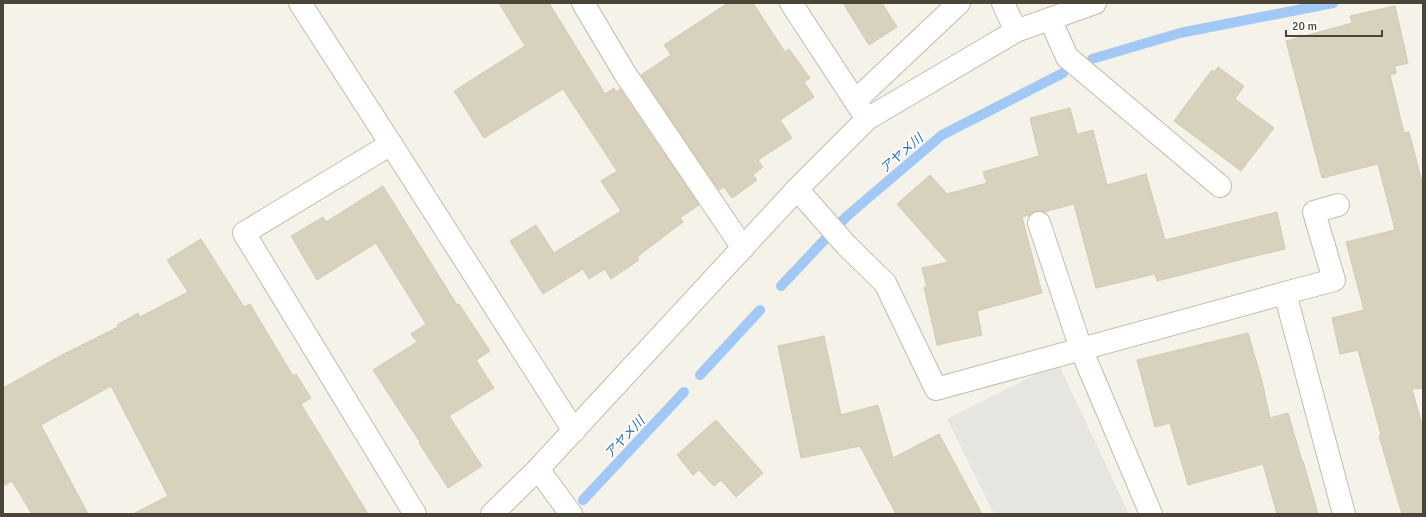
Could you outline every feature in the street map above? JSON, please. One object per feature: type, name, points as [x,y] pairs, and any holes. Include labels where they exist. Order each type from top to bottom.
[{"type":"street","points":[[300,3],[574,430]]},
{"type":"street","points":[[583,3],[624,72],[743,248]]},
{"type":"street","points":[[791,3],[867,119]]},
{"type":"street","points":[[855,101],[959,3]]},
{"type":"street","points":[[1002,3],[1016,31]]},
{"type":"street","points":[[492,514],[538,469],[797,189],[867,119],[1016,31],[1095,3]]},
{"type":"street","points":[[1050,19],[1068,57],[1220,186]]},
{"type":"street","points":[[391,144],[244,233],[415,514]]},
{"type":"street","points":[[797,189],[847,246],[884,283],[936,389],[1334,280],[1314,212],[1338,205]]},
{"type":"street","points":[[1039,223],[1081,349],[1151,514]]},
{"type":"street","points":[[1285,294],[1344,514]]},
{"type":"street","points":[[538,469],[571,514]]},
{"type":"shaded area","points":[[1058,363],[1129,514],[994,514],[947,419]]},
{"type":"building","points":[[499,3],[549,3],[605,94],[614,88],[616,92],[620,89],[699,205],[680,218],[683,222],[637,257],[639,260],[611,279],[605,269],[589,279],[583,269],[543,294],[510,241],[536,225],[554,253],[621,211],[601,181],[617,171],[563,89],[484,138],[454,91],[525,46]]},
{"type":"building","points":[[728,3],[753,3],[785,52],[789,49],[810,78],[804,82],[814,97],[780,120],[792,138],[758,160],[763,167],[753,175],[757,180],[732,198],[724,187],[719,190],[641,75],[671,55],[664,45]]},
{"type":"building","points":[[843,3],[882,3],[897,27],[869,45]]},
{"type":"building","points":[[1395,6],[1408,63],[1395,66],[1396,73],[1390,75],[1404,133],[1409,132],[1423,186],[1423,388],[1412,389],[1423,428],[1423,514],[1402,514],[1379,436],[1381,435],[1358,350],[1340,354],[1332,318],[1364,310],[1346,242],[1395,230],[1378,164],[1322,178],[1286,41],[1352,23],[1350,16]]},
{"type":"building","points":[[1218,67],[1244,86],[1235,99],[1274,128],[1241,171],[1174,121],[1212,70],[1214,72]]},
{"type":"building","points":[[1070,108],[1077,134],[1093,130],[1107,185],[1146,174],[1165,240],[1277,212],[1285,249],[1157,281],[1155,274],[1096,288],[1074,204],[1044,212],[1035,211],[1022,217],[1042,293],[977,311],[982,335],[937,345],[924,287],[927,287],[922,268],[948,262],[897,204],[930,175],[947,194],[987,183],[983,172],[1039,156],[1030,118]]},
{"type":"building","points":[[383,186],[457,305],[459,304],[490,351],[476,360],[494,388],[449,416],[482,466],[448,488],[373,370],[417,342],[411,334],[426,324],[376,243],[317,280],[291,236],[323,217],[326,222]]},
{"type":"building","points":[[201,239],[244,307],[250,304],[293,376],[296,374],[311,398],[301,404],[368,514],[133,514],[168,496],[111,386],[41,425],[88,514],[32,514],[12,481],[3,486],[3,388],[60,356],[118,327],[117,325],[138,313],[140,317],[188,292],[167,260]]},
{"type":"building","points":[[1248,333],[1262,381],[1270,418],[1288,413],[1318,514],[1277,514],[1263,464],[1188,485],[1170,423],[1155,427],[1137,360]]},
{"type":"building","points":[[824,336],[841,415],[878,405],[893,458],[939,434],[982,514],[896,514],[860,446],[801,458],[778,346]]},
{"type":"building","points":[[716,420],[763,473],[736,497],[721,480],[714,486],[699,470],[693,475],[677,455]]},
{"type":"waterway","name":"アヤメ川","points":[[1092,59],[1180,33],[1333,3]]},
{"type":"waterway","name":"アヤメ川","points":[[781,286],[847,216],[942,135],[1063,73]]},
{"type":"waterway","name":"アヤメ川","points":[[700,375],[760,310]]},
{"type":"waterway","name":"アヤメ川","points":[[583,500],[684,392]]}]
